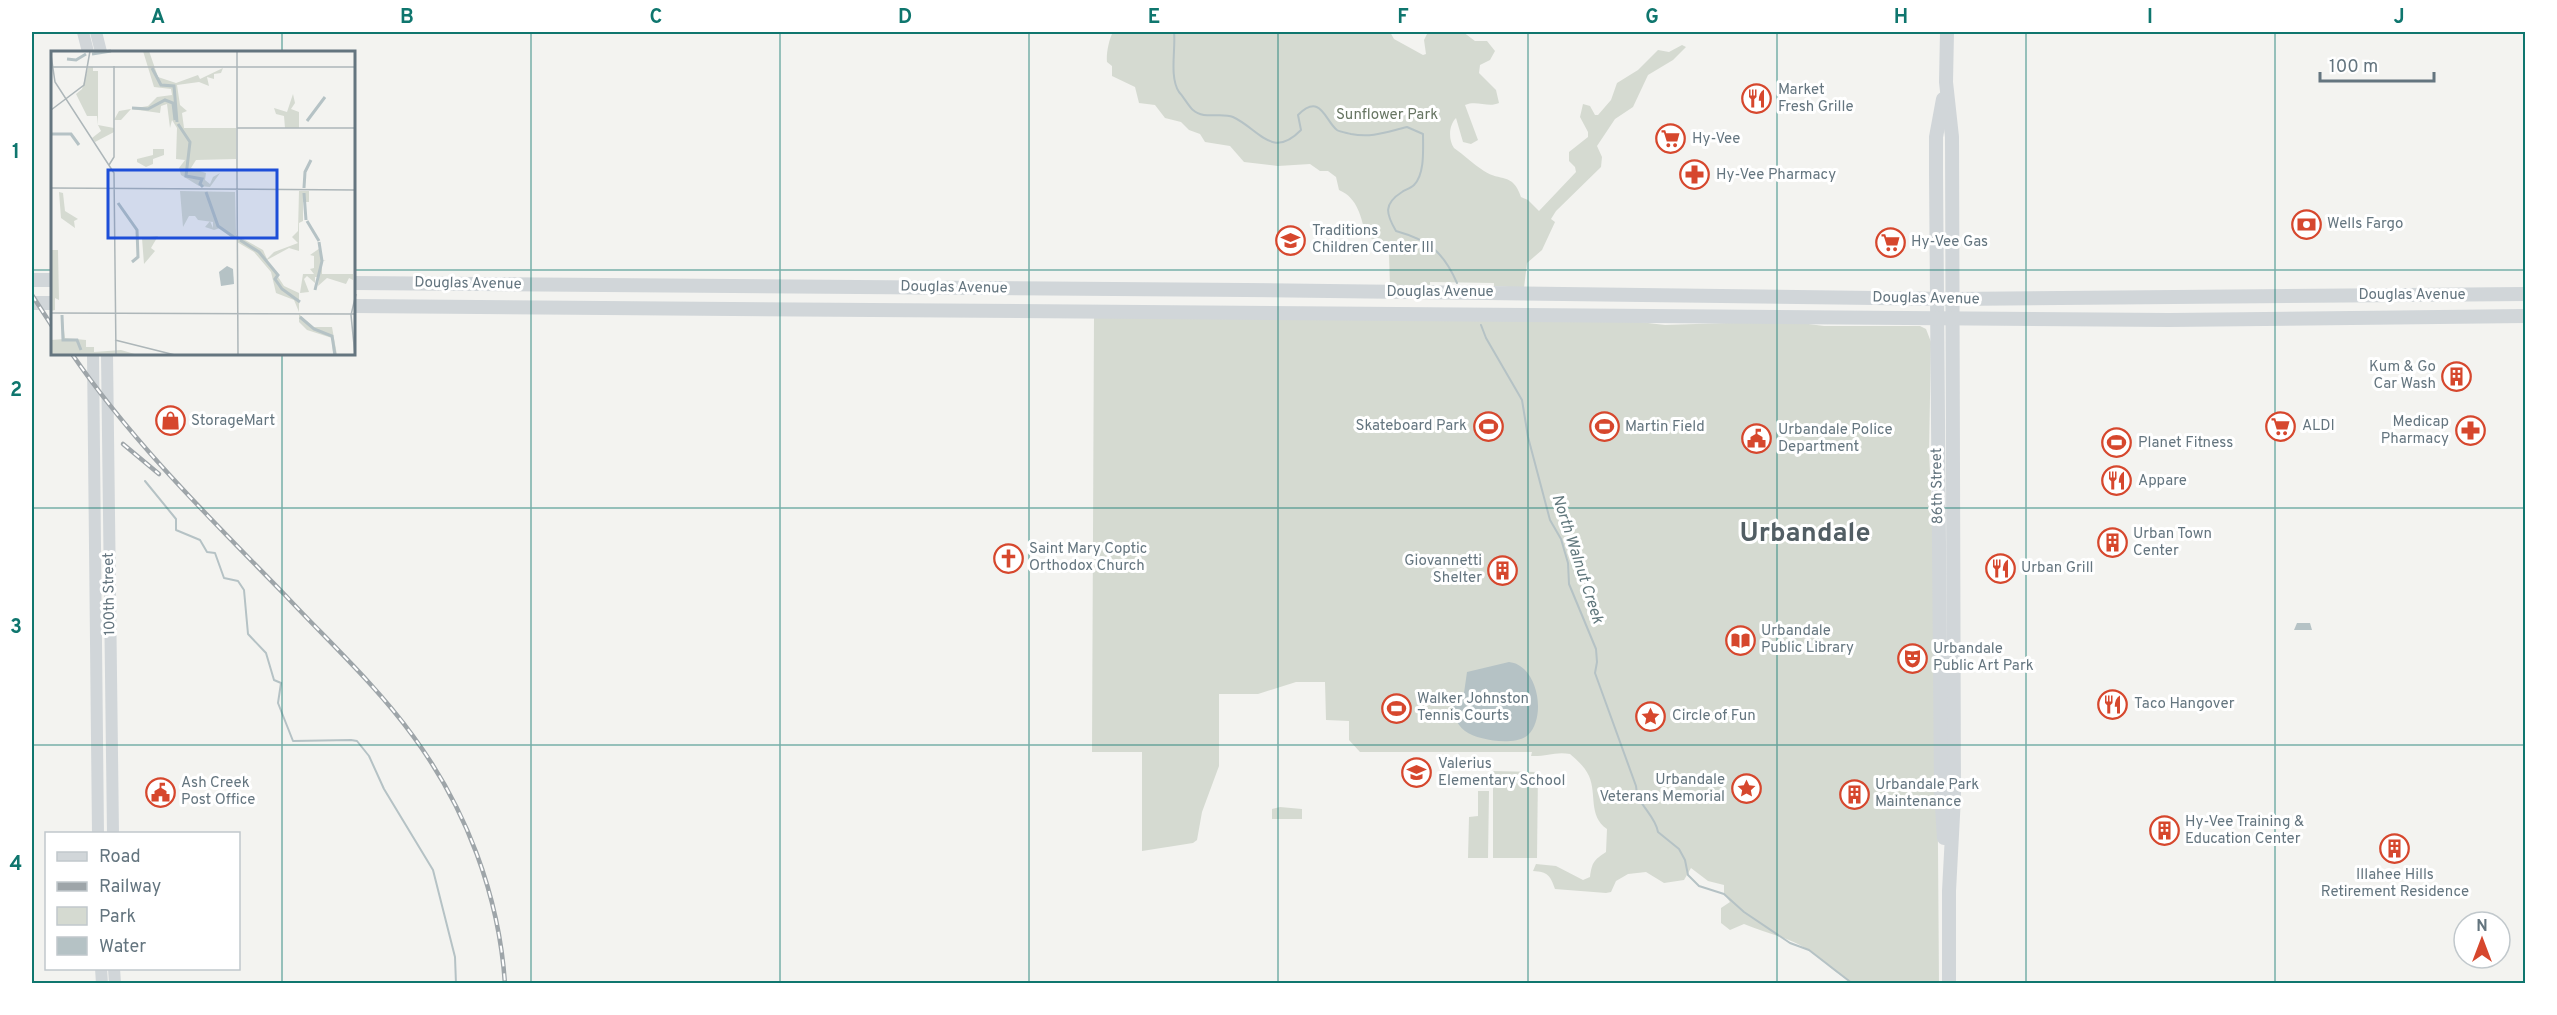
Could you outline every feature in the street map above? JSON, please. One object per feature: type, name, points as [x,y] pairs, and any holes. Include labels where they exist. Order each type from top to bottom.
[{"type":"main road","points":[[83,32],[88,51]]},
{"type":"main road","points":[[96,32],[101,51]]},
{"type":"main road","name":"86th Street","points":[[1947,32],[1946,82],[1952,137],[1954,787],[1949,891],[1949,984]]},
{"type":"main road","name":"86th Street","points":[[1946,82],[1936,138],[1936,319],[1941,791],[1949,891]]},
{"type":"main road","points":[[32,280],[51,280]]},
{"type":"main road","name":"Douglas Avenue","points":[[356,283],[1245,290],[1936,299],[2526,294]]},
{"type":"main road","points":[[2169,320],[2168,311],[2176,303],[2213,301],[2221,298]]},
{"type":"main road","points":[[32,303],[51,303]]},
{"type":"main road","name":"Douglas Avenue","points":[[356,306],[1936,319],[2169,320],[2526,316]]},
{"type":"main road","name":"100th Street","points":[[93,356],[98,832]]},
{"type":"main road","name":"100th Street","points":[[106,356],[112,832]]},
{"type":"green space","name":"Sunflower Park","points":[[1113,32],[1390,32],[1394,39],[1423,55],[1426,54],[1424,40],[1428,32],[1463,32],[1475,41],[1487,41],[1495,51],[1490,60],[1480,65],[1479,73],[1496,90],[1499,103],[1465,105],[1478,140],[1471,144],[1463,142],[1456,118],[1451,128],[1451,140],[1454,148],[1480,168],[1514,184],[1521,197],[1528,200],[1539,211],[1576,172],[1575,167],[1569,161],[1569,152],[1588,137],[1588,132],[1580,117],[1583,104],[1590,106],[1595,115],[1598,115],[1611,100],[1617,83],[1638,70],[1658,50],[1669,52],[1682,45],[1686,47],[1673,60],[1648,75],[1633,107],[1615,119],[1597,146],[1602,157],[1601,167],[1556,211],[1551,219],[1555,222],[1542,250],[1527,263],[1524,288],[1494,286],[1494,283],[1430,282],[1430,286],[1390,287],[1389,254],[1384,253],[1381,243],[1366,236],[1355,203],[1339,190],[1336,177],[1310,164],[1278,166],[1244,162],[1230,146],[1205,142],[1200,134],[1189,130],[1181,122],[1165,118],[1155,105],[1139,103],[1135,87],[1112,76],[1112,66],[1107,62],[1107,51]]},
{"type":"green space","points":[[1094,316],[1622,320],[1665,325],[1785,321],[1824,326],[1920,326],[1926,329],[1931,342],[1929,453],[1936,584],[1939,983],[1887,985],[1851,982],[1815,955],[1787,939],[1744,924],[1730,930],[1721,923],[1721,908],[1730,902],[1724,894],[1724,885],[1708,881],[1691,868],[1684,880],[1664,883],[1646,872],[1628,874],[1616,881],[1611,892],[1606,893],[1555,889],[1548,875],[1533,871],[1536,864],[1556,866],[1583,880],[1590,877],[1594,862],[1606,852],[1607,829],[1597,818],[1589,776],[1570,754],[1531,756],[1532,752],[1360,752],[1349,740],[1349,721],[1326,720],[1325,682],[1296,682],[1258,694],[1219,694],[1219,766],[1202,812],[1197,840],[1193,843],[1142,851],[1142,752],[1092,752]]},
{"type":"green space","points":[[1493,771],[1538,772],[1537,858],[1493,858]]},
{"type":"green space","points":[[1478,791],[1489,791],[1488,858],[1468,858],[1469,817],[1478,816]]},
{"type":"green space","points":[[1280,807],[1302,809],[1302,819],[1272,819],[1272,809]]},
{"type":"water","points":[[2297,623],[2310,623],[2312,630],[2294,630]]},
{"type":"water","points":[[1509,662],[1519,665],[1533,682],[1538,705],[1534,727],[1528,735],[1522,738],[1506,741],[1488,740],[1465,731],[1455,718],[1451,702],[1464,693],[1467,672]]},
{"type":"waterway","name":"North Walnut Creek","points":[[1174,32],[1174,79],[1179,92],[1197,113],[1233,117],[1274,142],[1291,139],[1301,130],[1298,115],[1312,106],[1322,110],[1333,126],[1342,132],[1372,135],[1407,127],[1423,134],[1423,161],[1418,180],[1396,196],[1389,205],[1388,214],[1396,231],[1417,238],[1433,248],[1446,263],[1457,283]]},
{"type":"waterway","name":"North Walnut Creek","points":[[1481,325],[1486,338],[1522,400],[1528,437],[1550,520],[1561,539],[1568,563],[1569,584],[1596,649],[1595,673],[1639,798],[1658,832],[1679,849],[1685,860],[1688,875],[1699,886],[1724,894],[1744,912],[1790,943],[1809,950],[1853,984]]},
{"type":"waterway","points":[[145,481],[176,519],[176,530],[200,540],[207,552],[215,553],[224,578],[238,581],[244,590],[248,634],[266,653],[274,680],[281,683],[278,703],[293,741],[357,741],[369,756],[384,789],[433,870],[455,957],[456,984]]},
{"type":"railway","points":[[32,295],[51,324]]},
{"type":"railway","points":[[73,356],[146,449],[368,681],[413,736],[449,793],[477,854],[496,918],[505,984]]},
{"type":"railway","points":[[123,444],[159,474]]},
{"type":"place","name":"Market Fresh Grille","points":[[1757,99]]},
{"type":"place","name":"Hy-Vee","points":[[1671,139]]},
{"type":"place","name":"Hy-Vee Pharmacy","points":[[1695,175]]},
{"type":"place","name":"Wells Fargo","points":[[2306,224]]},
{"type":"place","name":"Traditions Children Center III","points":[[1291,240]]},
{"type":"place","name":"Hy-Vee Gas","points":[[1890,242]]},
{"type":"place","name":"Kum & Go Car Wash","points":[[2457,376]]},
{"type":"place","name":"StorageMart","points":[[170,421]]},
{"type":"place","name":"Skateboard Park","points":[[1488,426]]},
{"type":"place","name":"ALDI","points":[[2281,426]]},
{"type":"place","name":"Martin Field","points":[[1604,427]]},
{"type":"place","name":"Medicap Pharmacy","points":[[2470,431]]},
{"type":"place","name":"Urbandale Police Department","points":[[1757,439]]},
{"type":"place","name":"Planet Fitness","points":[[2117,443]]},
{"type":"place","name":"Appare","points":[[2117,481]]},
{"type":"place","name":"Urban Town Center","points":[[2112,543]]},
{"type":"place","name":"Saint Mary Coptic Orthodox Church","points":[[1008,558]]},
{"type":"place","name":"Urban Grill","points":[[2000,568]]},
{"type":"place","name":"Giovannetti Shelter","points":[[1503,570]]},
{"type":"place","name":"Urbandale Public Library","points":[[1740,640]]},
{"type":"place","name":"Urbandale Public Art Park","points":[[1912,658]]},
{"type":"place","name":"Taco Hangover","points":[[2113,704]]},
{"type":"place","name":"Walker Johnston Tennis Courts","points":[[1396,708]]},
{"type":"place","name":"Circle of Fun","points":[[1651,716]]},
{"type":"place","name":"Valerius Elementary School","points":[[1417,773]]},
{"type":"place","name":"Urbandale Veterans Memorial","points":[[1746,789]]},
{"type":"place","name":"Ash Creek Post Office","points":[[160,792]]},
{"type":"place","name":"Urbandale Park Maintenance","points":[[1854,794]]},
{"type":"place","name":"Hy-Vee Training & Education Center","points":[[2164,831]]},
{"type":"place","name":"Illahee Hills Retirement Residence","points":[[2395,848]]},
{"type":"district","name":"Urbandale","points":[[1805,534]]}]
